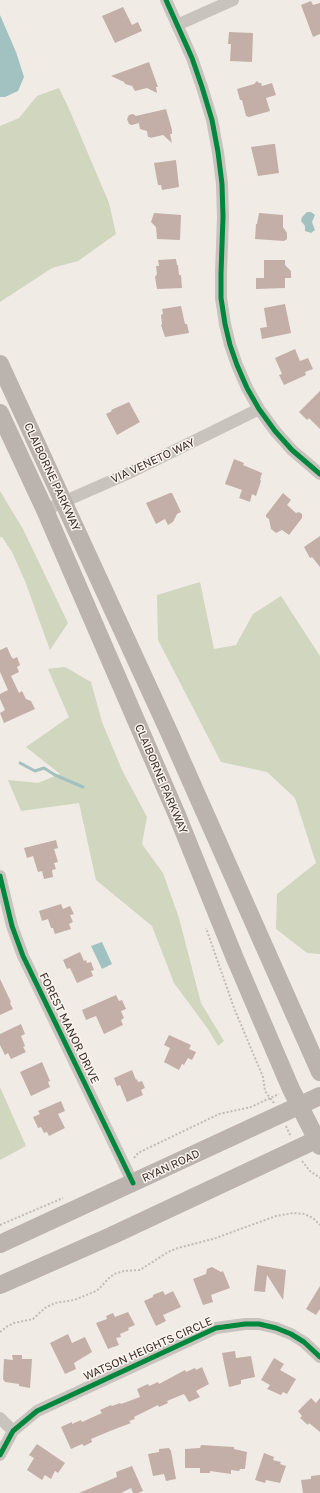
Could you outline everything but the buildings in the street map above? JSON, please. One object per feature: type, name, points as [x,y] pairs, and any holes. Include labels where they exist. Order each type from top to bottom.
[{"type":"main road","name":"CLAIBORNE PARKWAY","points":[[0,364],[169,732],[320,1072]]},
{"type":"main road","name":"CLAIBORNE PARKWAY","points":[[0,412],[45,510],[177,814],[237,963],[299,1105],[319,1141]]},
{"type":"main road","name":"RYAN ROAD","points":[[0,1244],[320,1096]]},
{"type":"main road","points":[[0,1285],[319,1141]]},
{"type":"street","points":[[166,0],[192,58],[212,120],[222,184],[223,217],[221,298],[225,324],[237,365],[259,410],[292,450],[320,474]]},
{"type":"street","points":[[177,25],[233,0]]},
{"type":"street","name":"VIA VENETO WAY","points":[[45,510],[129,473],[259,410]]},
{"type":"street","name":"FOREST MANOR DRIVE","points":[[0,876],[12,926],[23,956],[134,1183]]},
{"type":"street","name":"WATSON HEIGHTS CIRCLE","points":[[0,1455],[13,1431],[37,1411],[216,1328],[245,1324],[276,1328],[291,1334],[304,1342],[320,1357]]},
{"type":"street","points":[[0,1418],[13,1431]]},
{"type":"path","points":[[206,926],[234,1008],[263,1076],[265,1091],[270,1098],[251,1106]]},
{"type":"path","points":[[0,1332],[14,1323],[33,1319],[45,1308],[55,1303],[74,1300],[94,1292],[114,1274],[124,1271],[140,1270],[168,1252],[178,1248],[213,1239],[276,1216],[292,1213],[304,1214],[313,1218],[320,1225]]},
{"type":"green space","points":[[59,88],[109,203],[116,234],[78,261],[52,268],[0,302],[0,126],[19,118],[37,96]]},
{"type":"green space","points":[[0,491],[23,529],[68,623],[50,650],[25,581],[12,552],[2,537],[0,537]]},
{"type":"green space","points":[[200,582],[214,649],[236,645],[253,614],[281,596],[320,656],[320,954],[307,953],[276,929],[277,894],[316,863],[295,798],[267,772],[221,762],[158,640],[157,595]]},
{"type":"green space","points":[[65,667],[91,682],[102,722],[122,770],[147,817],[142,844],[163,873],[179,918],[201,1003],[224,1041],[218,1046],[208,1029],[174,983],[152,926],[96,880],[79,803],[21,811],[8,780],[38,783],[60,774],[26,747],[69,717],[48,669]]},
{"type":"green space","points":[[0,1087],[26,1146],[0,1160]]},
{"type":"water","points":[[0,15],[16,52],[24,77],[18,91],[5,97],[0,97]]},
{"type":"water","points":[[307,212],[311,212],[315,215],[312,222],[315,230],[311,233],[305,231],[305,226],[301,221],[302,217]]},
{"type":"water","points":[[102,942],[112,964],[102,969],[91,946]]},
{"type":"waterway","points":[[20,763],[35,771],[44,768],[55,775],[83,787]]},
{"type":"cycle path","points":[[166,0],[192,58],[202,87],[212,120],[218,152],[222,184],[223,217],[221,298],[230,345],[247,388],[259,409],[275,431],[292,450],[320,474]]},
{"type":"cycle path","points":[[0,876],[12,926],[23,956],[133,1183]]},
{"type":"cycle path","points":[[0,1455],[13,1431],[37,1411],[216,1328],[245,1324],[259,1324],[276,1328],[291,1334],[304,1342],[320,1357]]}]
